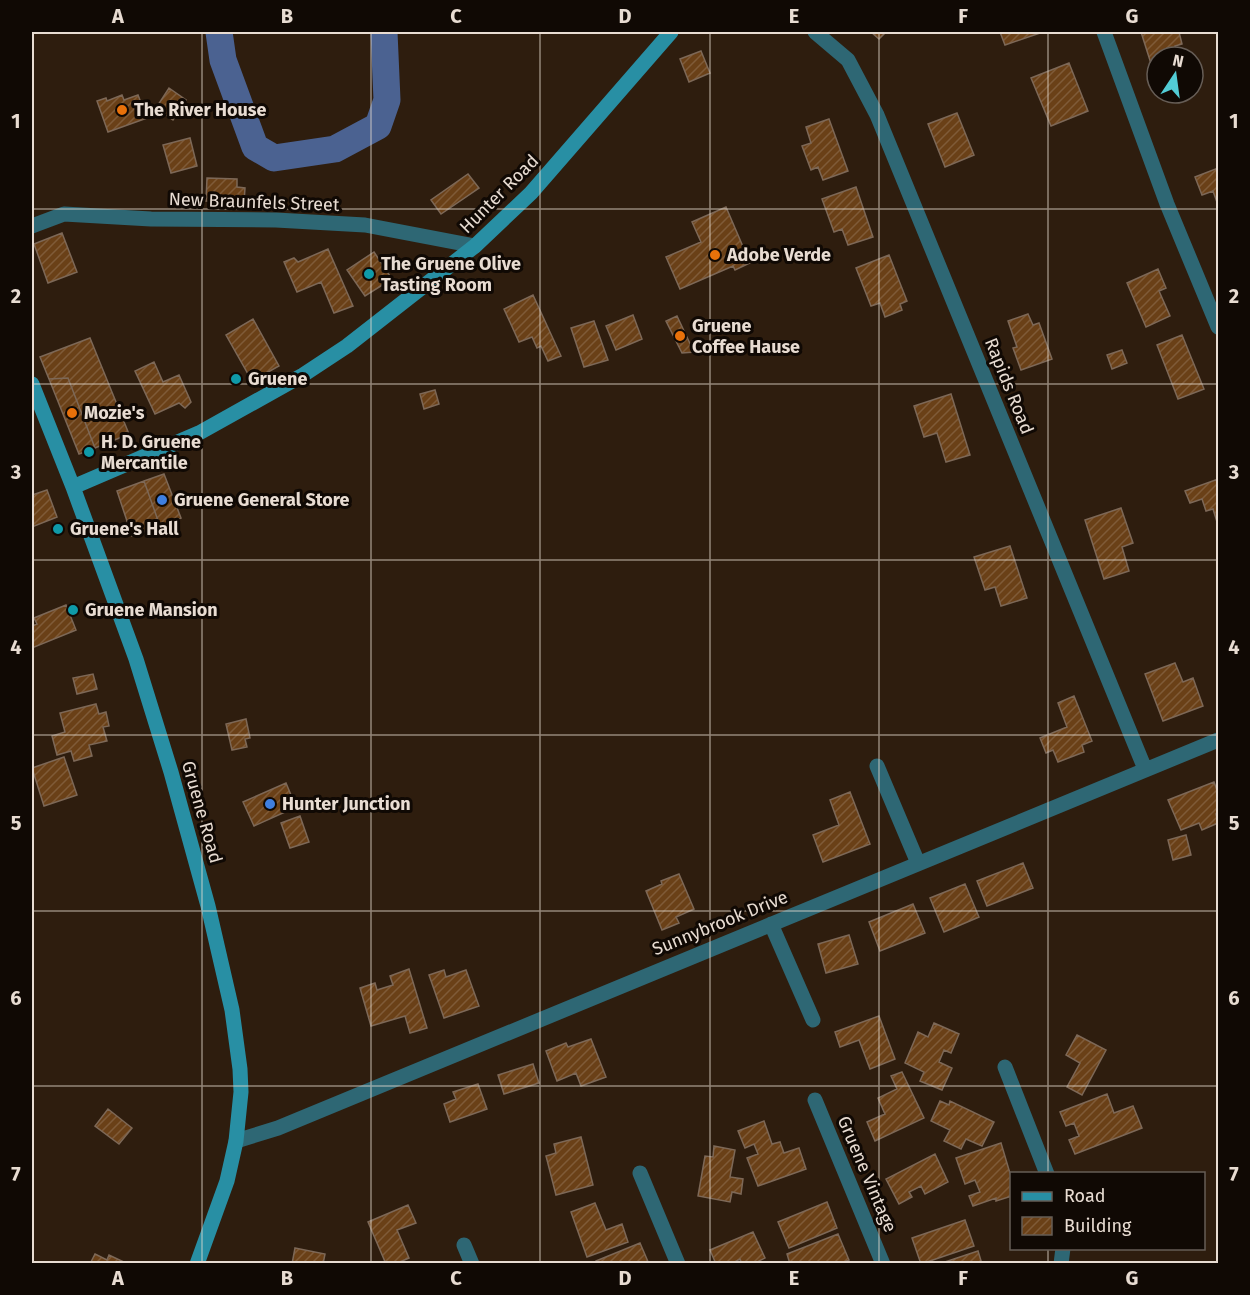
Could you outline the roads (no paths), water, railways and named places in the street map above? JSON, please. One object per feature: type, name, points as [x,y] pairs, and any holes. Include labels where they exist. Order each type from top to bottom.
[{"type":"street","name":"Hunter Road","points":[[73,487],[199,433],[303,375],[347,346],[475,246],[531,193],[671,32]]},
{"type":"street","name":"Rapids Road","points":[[815,32],[848,60],[877,115],[1145,769]]},
{"type":"street","points":[[1104,32],[1167,204],[1218,327]]},
{"type":"street","name":"New Braunfels Street","points":[[32,226],[64,214],[151,219],[276,220],[365,225],[475,246]]},
{"type":"street","name":"Gruene Road","points":[[32,384],[39,407],[73,487],[136,659],[171,772],[208,906],[232,1010],[241,1092],[236,1141],[227,1181],[197,1263]]},
{"type":"street","name":"Sunnybrook Drive","points":[[236,1141],[289,1124],[1218,740]]},
{"type":"street","points":[[877,766],[918,863]]},
{"type":"street","points":[[771,924],[813,1020]]},
{"type":"street","points":[[1005,1067],[1047,1172]]},
{"type":"street","name":"Gruene Vintage","points":[[815,1100],[883,1263]]},
{"type":"street","points":[[640,1173],[678,1263]]},
{"type":"street","points":[[464,1245],[472,1263]]},
{"type":"waterway","points":[[219,32],[223,60],[255,147],[274,158],[335,149],[378,126],[387,100],[384,32]]},
{"type":"place","name":"The River House","points":[[122,110]]},
{"type":"place","name":"Adobe Verde","points":[[715,255]]},
{"type":"place","name":"The Gruene Olive Tasting Room","points":[[369,274]]},
{"type":"place","name":"Gruene Coffee Hause","points":[[680,336]]},
{"type":"place","name":"Gruene","points":[[236,379]]},
{"type":"place","name":"Mozie's","points":[[72,413]]},
{"type":"place","name":"H. D. Gruene Mercantile","points":[[89,452]]},
{"type":"place","name":"Gruene General Store","points":[[162,500]]},
{"type":"place","name":"Gruene's Hall","points":[[58,529]]},
{"type":"place","name":"Gruene Mansion","points":[[73,610]]},
{"type":"place","name":"Hunter Junction","points":[[270,804]]}]
